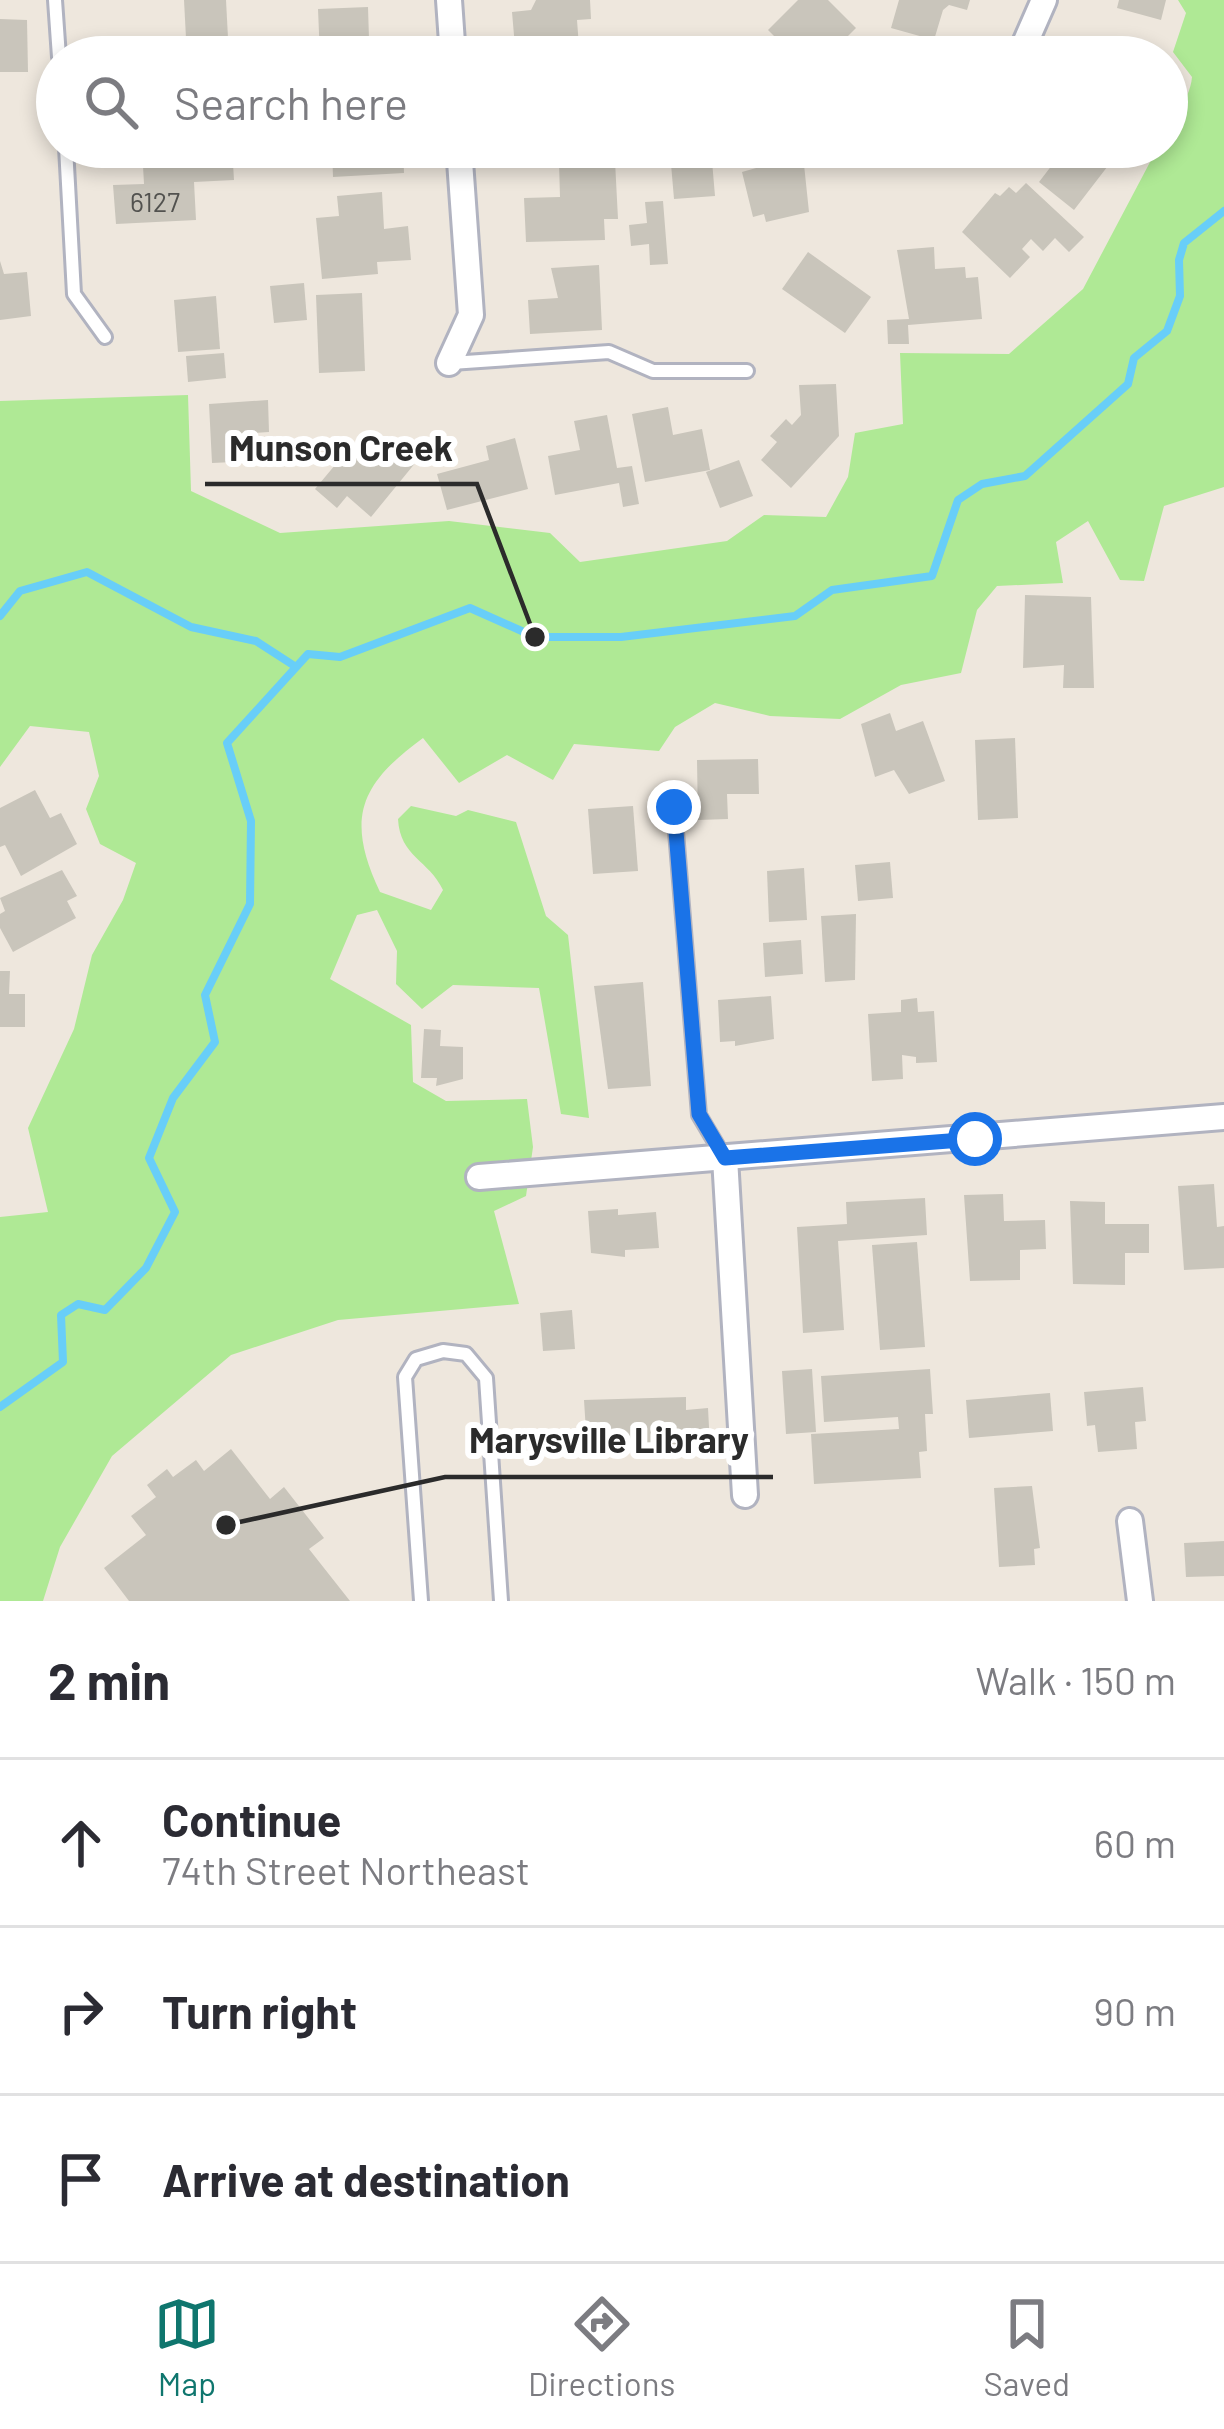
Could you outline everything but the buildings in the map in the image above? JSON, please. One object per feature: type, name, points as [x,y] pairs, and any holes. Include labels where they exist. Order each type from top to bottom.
[{"type":"street","points":[[448,0],[451,36]]},
{"type":"street","points":[[1028,36],[1044,0]]},
{"type":"street","points":[[449,363],[471,315],[460,168]]},
{"type":"street","points":[[479,1177],[1224,1117]]},
{"type":"street","points":[[725,1158],[745,1495]]},
{"type":"street","points":[[1130,1521],[1140,1601]]},
{"type":"lane","points":[[55,0],[58,36]]},
{"type":"lane","points":[[67,168],[74,294],[105,337]]},
{"type":"lane","points":[[449,363],[609,352],[652,371],[747,371]]},
{"type":"lane","points":[[674,807],[699,1114],[725,1158]]},
{"type":"lane","points":[[421,1601],[406,1377],[416,1359],[443,1351],[466,1354],[486,1378],[501,1601]]},
{"type":"green space","points":[[1178,0],[1224,0],[1224,487],[1164,506],[1144,581],[1120,580],[1088,521],[1056,542],[1063,583],[997,586],[977,610],[961,673],[901,685],[840,719],[770,716],[715,703],[675,727],[659,751],[574,744],[553,780],[507,755],[459,783],[423,738],[402,755],[372,787],[365,804],[363,843],[380,892],[431,910],[443,890],[409,850],[398,819],[411,806],[456,816],[468,810],[516,822],[546,916],[568,935],[589,1118],[561,1114],[539,988],[453,985],[422,1009],[396,984],[397,951],[377,910],[357,915],[330,979],[411,1025],[413,1082],[446,1101],[527,1099],[533,1147],[526,1196],[494,1211],[519,1304],[338,1320],[231,1355],[112,1456],[60,1547],[43,1601],[0,1601],[0,1217],[48,1212],[28,1128],[74,1029],[92,955],[123,900],[136,863],[100,844],[86,809],[99,776],[89,732],[30,726],[0,767],[0,401],[188,395],[191,491],[280,533],[449,521],[550,533],[580,562],[727,541],[764,515],[826,517],[848,477],[855,433],[903,424],[900,353],[1009,354],[1083,289],[1147,168],[1188,168],[1192,77],[1188,36],[1178,36],[1186,13]]},
{"type":"waterway","points":[[0,1407],[63,1362],[61,1315],[78,1304],[105,1310],[146,1268],[175,1212],[149,1158],[173,1098],[215,1042],[205,995],[250,904],[251,821],[227,743],[308,654],[340,657],[470,608],[535,637],[621,637],[795,616],[832,590],[932,576],[958,500],[982,484],[1025,476],[1128,384],[1134,358],[1167,331],[1180,296],[1179,260],[1184,243],[1224,211]]},
{"type":"waterway","points":[[0,616],[20,591],[87,572],[191,627],[256,641],[293,665]]},
{"type":"place","name":"Munson Creek","points":[[535,637]]},
{"type":"place","name":"Marysville Library","points":[[226,1525]]},
{"type":"route","points":[[674,807],[699,1114],[725,1158],[975,1139]]}]
